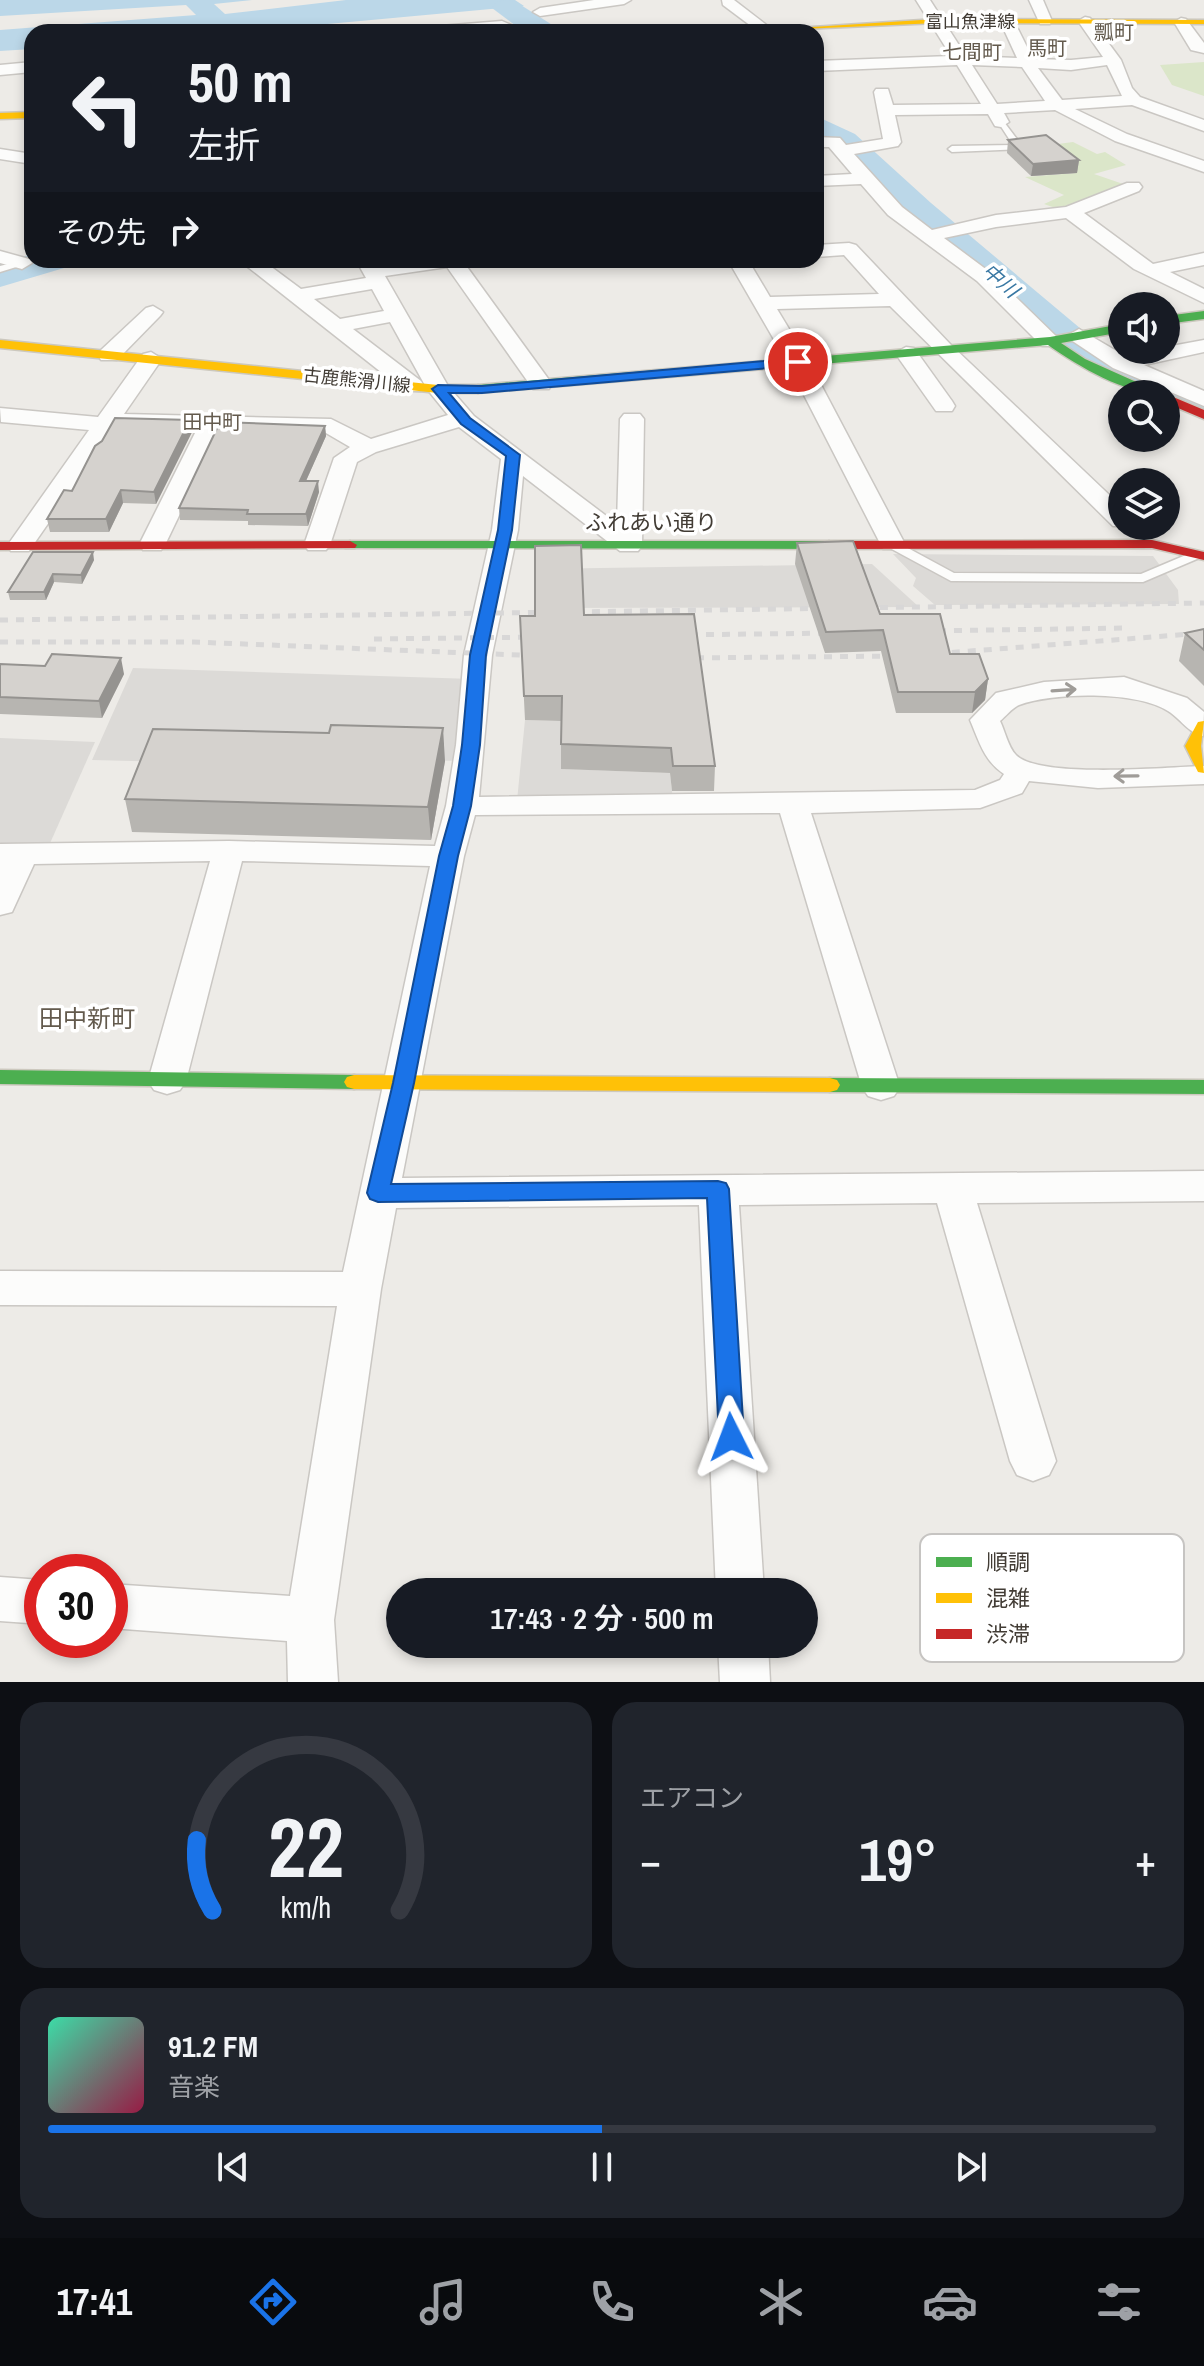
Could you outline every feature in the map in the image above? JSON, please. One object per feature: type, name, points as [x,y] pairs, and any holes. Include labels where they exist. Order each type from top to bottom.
[{"type":"main road","name":"富山魚津線","points":[[824,28],[937,21],[1204,22]]},
{"type":"main road","points":[[0,116],[24,115]]},
{"type":"main road","points":[[1180,319],[1204,315]]},
{"type":"main road","name":"古鹿熊滑川線","points":[[0,344],[438,389],[482,389],[1050,341],[1108,330]]},
{"type":"main road","points":[[1050,341],[1081,362],[1124,380]]},
{"type":"main road","points":[[1180,404],[1204,415]]},
{"type":"main road","name":"ふれあい通り","points":[[10,546],[1152,544],[1201,555]]},
{"type":"main road","points":[[1204,726],[1193,746],[1204,768]]},
{"type":"main road","points":[[0,1077],[881,1087],[1204,1087]]},
{"type":"street","points":[[556,24],[540,12],[624,0]]},
{"type":"street","points":[[923,0],[1004,125]]},
{"type":"street","points":[[1036,0],[1045,21]]},
{"type":"street","points":[[728,2],[758,24]]},
{"type":"street","points":[[1007,21],[1049,96],[1059,105],[1087,121],[1204,167]]},
{"type":"street","points":[[1085,21],[1113,60],[1125,90],[1134,100]]},
{"type":"street","points":[[1181,22],[1196,47],[1204,48]]},
{"type":"street","points":[[824,66],[960,60],[1071,65],[1113,60]]},
{"type":"street","points":[[843,151],[892,142],[888,110],[880,85],[885,78],[884,63]]},
{"type":"street","points":[[0,70],[24,68]]},
{"type":"street","points":[[888,110],[992,109],[1134,100],[1204,126]]},
{"type":"street","points":[[824,142],[834,142],[895,211],[984,277],[1050,341]]},
{"type":"street","points":[[0,154],[24,158]]},
{"type":"street","points":[[824,181],[868,178]]},
{"type":"street","points":[[929,236],[996,221],[1070,212],[1133,187]]},
{"type":"street","points":[[1070,212],[1151,270],[1204,297]]},
{"type":"street","points":[[824,251],[849,249],[943,350],[1108,508]]},
{"type":"street","points":[[0,257],[24,261]]},
{"type":"street","points":[[1151,270],[1204,259]]},
{"type":"street","points":[[260,268],[413,386]]},
{"type":"street","points":[[297,296],[374,271],[395,268]]},
{"type":"street","points":[[458,268],[541,384]]},
{"type":"street","points":[[743,268],[798,362],[892,544]]},
{"type":"street","points":[[374,271],[438,389],[463,418],[629,546]]},
{"type":"street","points":[[763,303],[895,300]]},
{"type":"street","points":[[109,355],[153,312]]},
{"type":"street","points":[[337,326],[398,314]]},
{"type":"street","points":[[1180,326],[1204,339]]},
{"type":"street","points":[[1079,335],[1108,354]]},
{"type":"street","points":[[1180,351],[1204,346]]},
{"type":"street","points":[[906,353],[944,406]]},
{"type":"street","points":[[10,546],[151,359]]},
{"type":"street","points":[[1123,364],[1204,399]]},
{"type":"street","points":[[1,415],[106,422],[331,426],[368,447]]},
{"type":"street","points":[[317,545],[346,458],[368,447],[463,418]]},
{"type":"street","points":[[629,546],[632,419]]},
{"type":"street","points":[[152,545],[212,423]]},
{"type":"street","points":[[313,1682],[310,1620],[360,1289],[448,856],[462,806],[471,745],[478,655],[501,546],[513,455]]},
{"type":"street","points":[[1147,540],[1152,544]]},
{"type":"street","points":[[1204,726],[1177,704],[1124,686],[1044,691],[1006,699],[985,720],[1004,762],[1021,771],[1047,778],[1204,775]]},
{"type":"street","points":[[462,806],[793,804],[980,799],[1011,786],[1021,771]]},
{"type":"street","points":[[793,804],[881,1087]]},
{"type":"street","points":[[0,904],[11,854],[229,851],[448,856]]},
{"type":"street","points":[[167,1081],[229,851]]},
{"type":"street","points":[[378,1193],[1204,1186]]},
{"type":"street","points":[[952,1187],[1033,1461]]},
{"type":"street","points":[[718,1189],[739,1578]]},
{"type":"street","points":[[0,1288],[360,1289]]},
{"type":"street","points":[[0,1599],[24,1601]]},
{"type":"street","points":[[128,1607],[310,1620]]},
{"type":"street","points":[[744,1658],[745,1682]]},
{"type":"lane","points":[[952,149],[1019,147],[1004,125]]},
{"type":"lane","points":[[0,269],[24,263]]},
{"type":"lane","points":[[892,544],[951,577],[1143,578],[1201,555]]},
{"type":"green space","points":[[1204,62],[1204,96],[1172,85],[1160,65]]},
{"type":"green space","points":[[1073,142],[1097,154],[1105,152],[1126,165],[1094,174],[1129,186],[1061,210],[1044,204],[1064,195],[1025,177],[1076,173],[1058,144]]},
{"type":"shaded area","points":[[893,554],[1153,556],[1178,590],[1179,604],[935,605],[913,586],[916,578]]},
{"type":"shaded area","points":[[872,564],[919,607],[536,608],[535,569]]},
{"type":"shaded area","points":[[133,668],[473,679],[460,761],[335,758],[333,766],[92,760]]},
{"type":"shaded area","points":[[525,720],[562,721],[562,769],[670,773],[673,800],[517,801]]},
{"type":"shaded area","points":[[0,738],[95,742],[47,850],[0,848]]},
{"type":"water","points":[[0,0],[515,0],[524,6],[328,24],[24,24],[24,50],[0,51]]},
{"type":"pier","points":[[252,0],[346,0],[225,14],[214,4]]},
{"type":"pier","points":[[186,5],[196,15],[78,24],[24,24],[24,28],[0,30],[0,16]]},
{"type":"building","points":[[1046,135],[1079,160],[1033,164],[1008,140]]},
{"type":"building","points":[[115,418],[190,420],[154,492],[121,490],[106,519],[47,519],[64,490],[72,491],[95,446],[102,441]]},
{"type":"building","points":[[220,422],[325,426],[300,481],[318,481],[306,514],[247,514],[248,510],[179,508]]},
{"type":"building","points":[[853,541],[880,614],[940,614],[950,654],[979,654],[988,679],[975,692],[898,692],[883,630],[826,632],[797,543]]},
{"type":"building","points":[[581,545],[584,615],[694,614],[715,766],[673,766],[671,748],[561,744],[562,696],[524,696],[520,616],[535,616],[535,546]]},
{"type":"building","points":[[33,552],[93,552],[81,575],[53,574],[44,592],[8,592]]},
{"type":"building","points":[[1204,629],[1204,650],[1185,633]]},
{"type":"building","points":[[52,654],[121,658],[99,701],[0,697],[0,664],[45,666]]},
{"type":"building","points":[[331,725],[443,728],[428,807],[125,799],[153,729],[329,733]]},
{"type":"waterway","name":"中川","points":[[506,8],[531,24]]},
{"type":"waterway","name":"中川","points":[[824,130],[843,141],[918,211],[1072,343],[1105,363],[1204,406]]},
{"type":"waterway","points":[[0,275],[24,268]]},
{"type":"railway","points":[[0,620],[1204,603]]},
{"type":"railway","points":[[922,631],[1130,628]]},
{"type":"railway","points":[[674,635],[838,633]]},
{"type":"railway","points":[[680,658],[906,656],[1204,633]]},
{"type":"railway","points":[[374,639],[542,637]]},
{"type":"railway","points":[[0,642],[194,642],[544,656]]},
{"type":"traffic: fast","points":[[1180,318],[1204,315]]},
{"type":"traffic: fast","points":[[1050,341],[1108,331]]},
{"type":"traffic: fast","points":[[478,389],[1050,341]]},
{"type":"traffic: fast","points":[[1050,341],[1081,362],[1124,380]]},
{"type":"traffic: fast","points":[[350,545],[829,545]]},
{"type":"traffic: fast","points":[[0,1077],[354,1082]]},
{"type":"traffic: fast","points":[[830,1085],[1204,1087]]},
{"type":"traffic: slow","points":[[824,27],[937,21],[1204,22]]},
{"type":"traffic: slow","points":[[0,116],[24,115]]},
{"type":"traffic: slow","points":[[0,344],[438,389],[478,389]]},
{"type":"traffic: slow","points":[[1204,726],[1193,746],[1204,768]]},
{"type":"traffic: slow","points":[[354,1082],[830,1085]]},
{"type":"traffic: jam","points":[[1180,404],[1204,415]]},
{"type":"traffic: jam","points":[[829,545],[1152,544],[1204,556]]},
{"type":"traffic: jam","points":[[0,546],[350,545]]},
{"type":"district","name":"瓢町","points":[[1114,31]]},
{"type":"district","name":"馬町","points":[[1047,47]]},
{"type":"district","name":"七間町","points":[[972,51]]},
{"type":"district","name":"田中町","points":[[212,421]]},
{"type":"district","name":"田中新町","points":[[87,1018]]},
{"type":"route","points":[[731,1437],[718,1189],[378,1193],[404,1083],[448,856],[462,806],[471,745],[478,655],[505,530],[513,455],[466,421],[438,389],[482,389],[798,362]]}]
